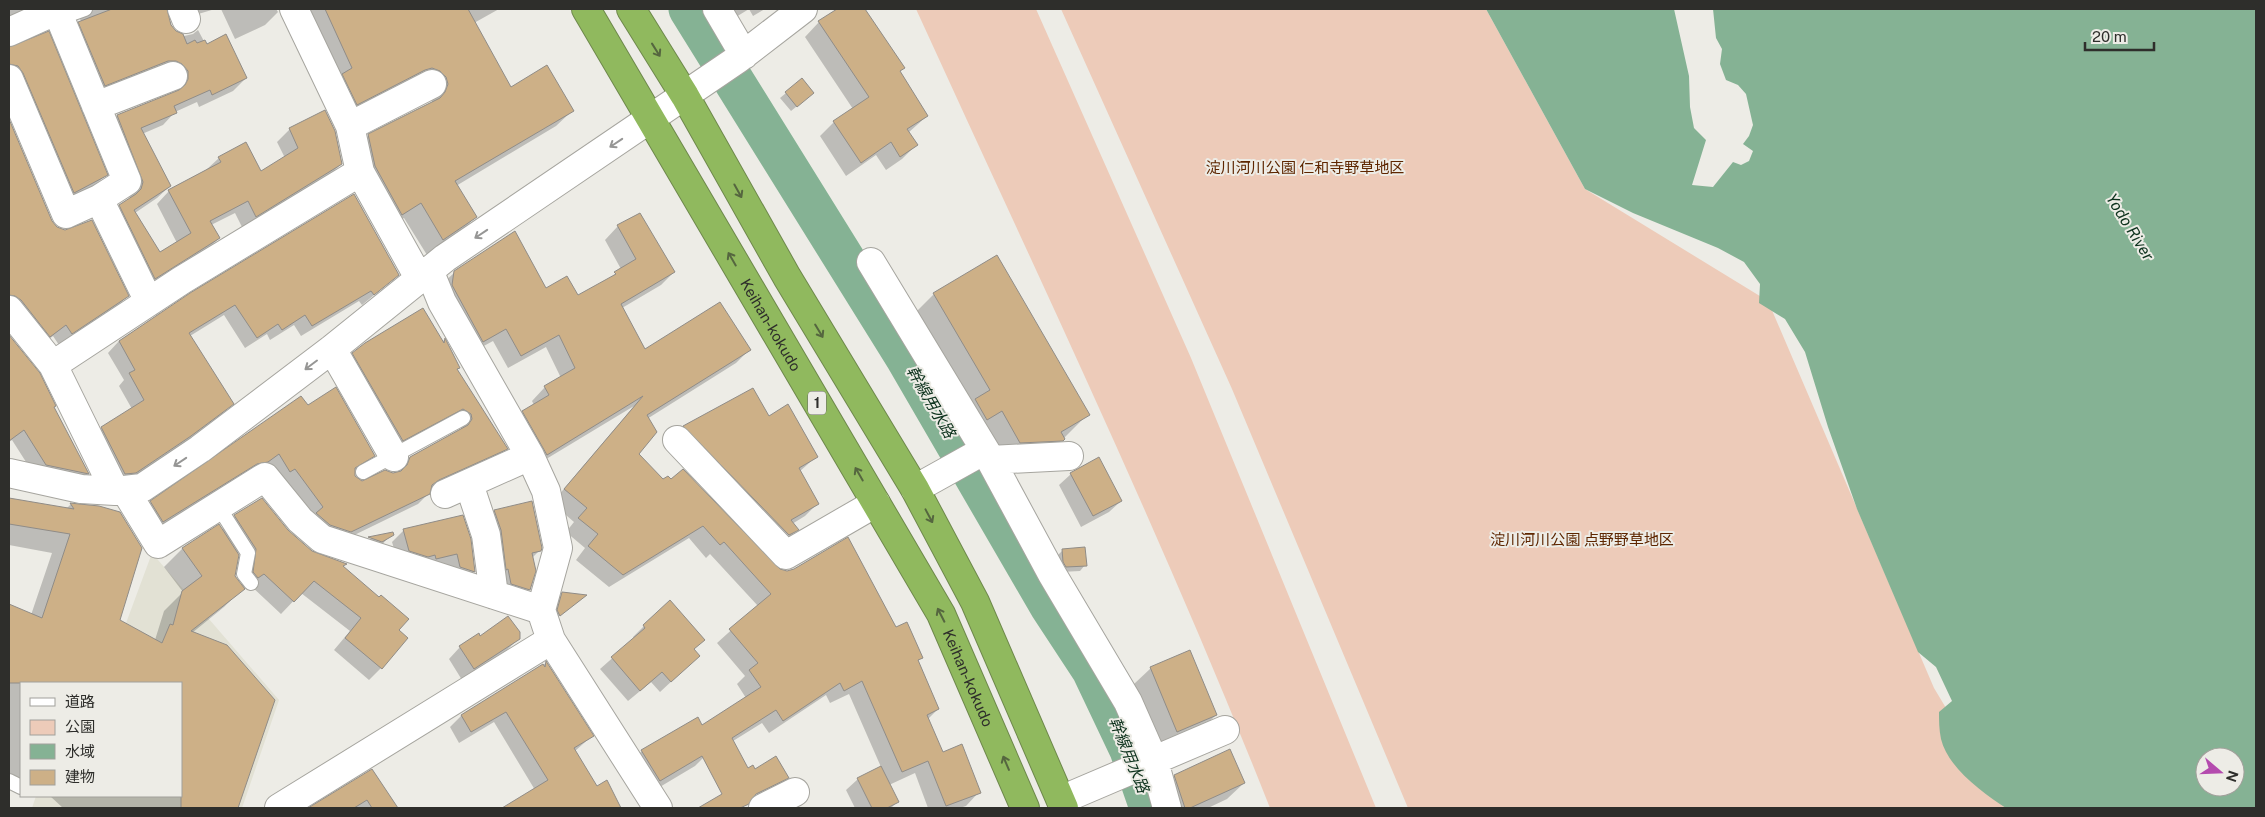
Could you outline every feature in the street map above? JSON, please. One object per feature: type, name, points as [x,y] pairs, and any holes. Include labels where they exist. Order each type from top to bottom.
[{"type":"highway","name":"Keihan-kokudo","points":[[586,9],[941,614],[1025,808]]},
{"type":"highway","points":[[630,9],[685,96],[787,277],[915,489],[975,602],[1063,804]]},
{"type":"street","points":[[294,9],[350,126],[360,172],[442,302],[530,456],[546,491],[558,548],[540,610],[552,640],[658,808]]},
{"type":"street","points":[[717,9],[741,57]]},
{"type":"street","points":[[9,473],[81,489],[120,491],[142,488],[200,449],[332,349],[424,274],[711,78],[803,9]]},
{"type":"street","points":[[9,32],[49,14],[60,18],[127,181],[100,199],[66,214],[9,79]]},
{"type":"street","points":[[96,106],[173,76]]},
{"type":"street","points":[[350,126],[432,84]]},
{"type":"street","points":[[53,365],[148,302],[360,172]]},
{"type":"street","points":[[100,199],[148,302]]},
{"type":"street","points":[[872,262],[988,455],[1052,574],[1128,702],[1154,761],[1167,808]]},
{"type":"street","points":[[9,310],[53,365],[120,491],[158,544],[266,477],[300,520],[322,539],[540,610]]},
{"type":"street","points":[[332,349],[394,456]]},
{"type":"street","points":[[677,440],[786,556],[876,503]]},
{"type":"street","points":[[915,489],[939,475],[988,455],[1069,456]]},
{"type":"street","points":[[494,595],[486,536],[457,489],[530,456]]},
{"type":"street","points":[[279,808],[307,801],[552,640]]},
{"type":"street","points":[[1063,804],[1116,778],[1225,730]]},
{"type":"street","points":[[763,808],[795,792]]},
{"type":"lane","points":[[60,18],[85,9]]},
{"type":"lane","points":[[363,472],[463,418]]},
{"type":"lane","points":[[218,506],[248,553],[244,574],[251,583]]},
{"type":"shaded area","points":[[152,553],[279,700],[242,808],[32,808],[36,797],[182,797],[182,682],[122,682],[126,676],[122,634]]},
{"type":"green space","points":[[916,9],[1036,9],[1191,358],[1376,808],[1270,808],[1187,606],[1143,506]]},
{"type":"green space","name":"淀川河川公園 点野野草地区","points":[[1061,9],[1486,9],[1585,189],[1768,301],[1934,688],[2006,808],[1408,808],[1232,389]]},
{"type":"water","name":"Yodo River","points":[[1486,9],[1674,9],[1689,76],[1690,107],[1694,128],[1706,140],[1692,185],[1713,187],[1733,162],[1741,165],[1749,161],[1753,151],[1743,144],[1749,136],[1753,125],[1746,94],[1738,85],[1726,80],[1720,64],[1722,49],[1716,38],[1713,9],[2256,9],[2256,808],[2006,808],[1968,779],[1951,760],[1941,739],[1939,712],[1952,701],[1936,667],[1918,652],[1857,509],[1828,427],[1805,352],[1785,319],[1759,303],[1760,284],[1744,262],[1718,248],[1633,213],[1585,189]]},
{"type":"building","points":[[112,9],[167,9],[171,25],[176,31],[183,34],[187,44],[195,40],[197,43],[205,40],[207,44],[226,34],[247,78],[212,95],[210,90],[174,106],[177,113],[141,128],[171,186],[134,210],[160,252],[191,233],[168,190],[221,162],[218,157],[246,142],[261,171],[298,148],[289,128],[325,110],[335,131],[342,164],[256,217],[248,201],[210,221],[220,238],[155,279],[119,205],[136,194],[141,189],[143,182],[117,115],[179,90],[188,79],[188,71],[182,64],[176,61],[168,61],[105,86],[78,22]]},
{"type":"building","points":[[325,9],[468,9],[511,87],[547,65],[574,111],[455,181],[477,217],[443,240],[421,203],[402,215],[375,166],[368,134],[440,98],[448,84],[446,77],[440,71],[432,68],[425,70],[357,105],[342,74],[352,68]]},
{"type":"building","points":[[837,9],[865,9],[905,68],[900,71],[928,116],[907,129],[918,145],[900,157],[891,142],[861,163],[833,121],[869,97],[818,21]]},
{"type":"building","points":[[49,31],[108,175],[74,193],[23,73],[18,66],[9,64],[9,47]]},
{"type":"building","points":[[802,78],[814,93],[797,107],[785,92]]},
{"type":"building","points":[[9,119],[52,221],[57,227],[65,230],[92,220],[129,296],[72,334],[66,325],[50,337],[21,300],[9,295]]},
{"type":"building","points":[[354,194],[399,275],[374,295],[371,291],[312,326],[305,315],[282,330],[278,324],[257,338],[235,305],[189,333],[234,404],[136,473],[125,474],[101,427],[144,400],[129,373],[135,370],[119,341],[190,293]]},
{"type":"building","points":[[640,213],[675,272],[621,304],[645,349],[720,302],[751,350],[647,415],[657,432],[639,454],[663,479],[668,476],[671,479],[683,469],[780,569],[787,571],[794,569],[848,537],[896,627],[907,622],[923,658],[918,660],[939,709],[927,715],[943,752],[962,744],[981,793],[946,806],[928,761],[902,772],[862,681],[844,691],[840,683],[783,721],[776,710],[732,738],[748,768],[753,765],[755,769],[776,756],[789,778],[756,794],[749,804],[740,808],[698,808],[722,794],[702,756],[660,781],[641,750],[698,717],[702,725],[761,687],[749,670],[758,663],[729,629],[771,594],[724,542],[720,545],[703,526],[623,575],[588,546],[598,534],[578,518],[587,508],[564,489],[643,396],[547,455],[522,411],[549,395],[544,386],[575,368],[559,335],[521,356],[506,329],[483,342],[452,285],[454,271],[515,231],[546,288],[567,276],[578,295],[616,274],[614,272],[636,259],[617,225]]},
{"type":"building","points":[[997,255],[1090,415],[1061,432],[1065,439],[1063,441],[1020,443],[1002,411],[987,420],[975,399],[990,390],[933,293]]},
{"type":"building","points":[[423,308],[444,343],[445,338],[460,368],[457,369],[508,449],[439,480],[432,485],[430,494],[351,532],[330,525],[316,513],[323,507],[295,469],[290,472],[279,454],[268,462],[257,464],[163,522],[150,501],[301,396],[308,405],[336,387],[375,456],[355,468],[355,476],[362,481],[385,470],[393,473],[401,471],[407,465],[410,457],[468,425],[472,419],[471,414],[463,409],[403,441],[352,353]]},
{"type":"building","points":[[9,335],[40,373],[56,406],[54,407],[89,474],[46,465],[24,430],[9,441]]},
{"type":"building","points":[[753,388],[769,416],[788,404],[818,457],[799,468],[819,504],[791,520],[799,530],[789,535],[683,426]]},
{"type":"building","points":[[1099,457],[1122,501],[1093,516],[1070,473]]},
{"type":"building","points":[[9,498],[74,509],[70,503],[99,506],[120,512],[142,548],[120,620],[162,643],[170,624],[173,625],[182,591],[202,576],[182,548],[219,524],[239,555],[235,576],[245,589],[191,631],[227,645],[275,700],[238,808],[181,808],[182,682],[9,683],[9,604],[42,618],[70,534],[9,524]]},
{"type":"building","points":[[262,498],[288,530],[312,551],[347,564],[343,566],[379,597],[381,595],[409,619],[399,630],[408,638],[382,669],[345,638],[361,618],[314,581],[294,602],[264,574],[258,578],[253,572],[256,549],[234,515]]},
{"type":"building","points":[[532,501],[542,548],[541,551],[532,553],[536,571],[530,590],[511,584],[508,569],[506,570],[501,530],[494,510]]},
{"type":"building","points":[[463,515],[471,539],[475,572],[460,567],[457,554],[436,559],[435,555],[428,557],[409,551],[403,529]]},
{"type":"building","points":[[393,532],[394,535],[382,542],[368,537]]},
{"type":"building","points":[[1085,547],[1087,566],[1066,567],[1063,562],[1062,549]]},
{"type":"building","points":[[562,592],[587,595],[560,616],[557,610]]},
{"type":"building","points":[[670,600],[705,640],[694,649],[700,656],[671,682],[662,672],[640,691],[611,657],[645,628],[643,625]]},
{"type":"building","points":[[508,616],[520,632],[520,639],[474,669],[459,646],[479,633],[480,636]]},
{"type":"building","points":[[1190,650],[1217,715],[1177,732],[1150,667]]},
{"type":"building","points":[[546,661],[594,736],[574,748],[597,786],[607,780],[621,808],[502,808],[548,780],[506,712],[471,732],[461,715],[543,664],[545,667]]},
{"type":"building","points":[[1230,749],[1245,783],[1190,808],[1185,808],[1174,775]]},
{"type":"building","points":[[881,766],[899,802],[887,808],[872,808],[857,778]]},
{"type":"building","points":[[372,769],[398,808],[372,808],[367,800],[354,808],[308,808]]},
{"type":"waterway","name":"幹線用水路","points":[[689,9],[906,358],[1050,606],[1092,670],[1130,750],[1150,808]]},
{"type":"park label","name":"淀川河川公園 仁和寺野草地区","points":[[1305,167]]}]
